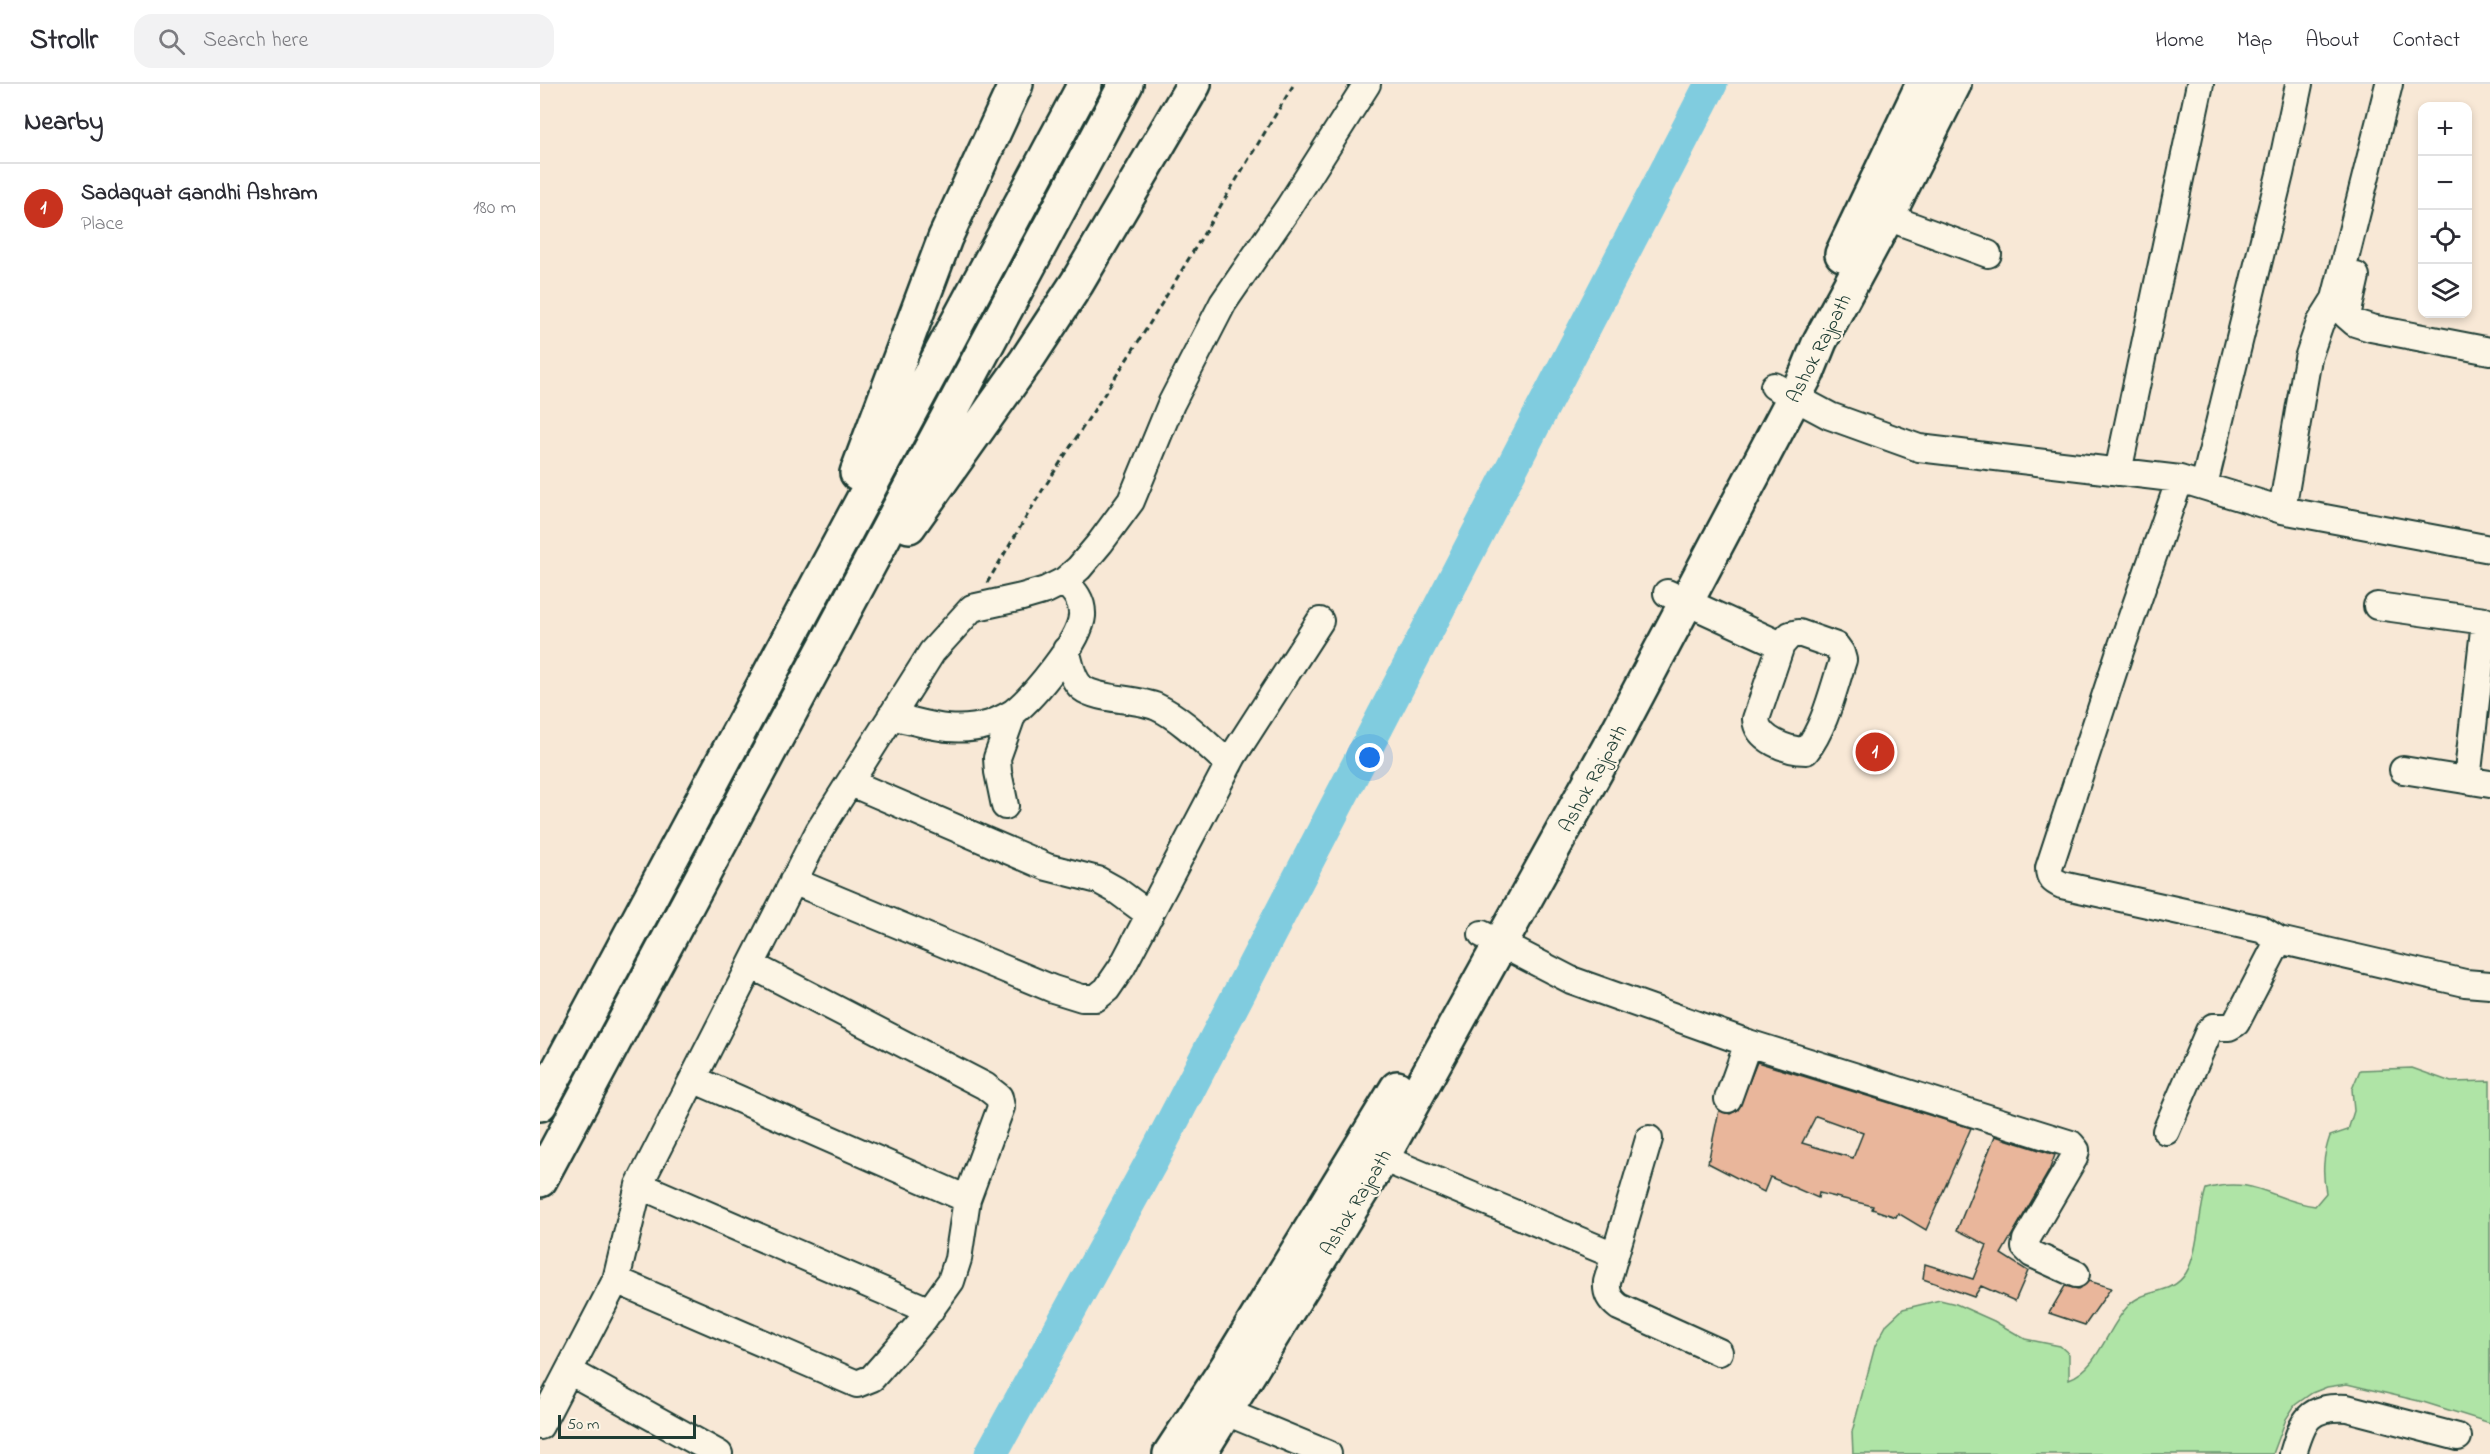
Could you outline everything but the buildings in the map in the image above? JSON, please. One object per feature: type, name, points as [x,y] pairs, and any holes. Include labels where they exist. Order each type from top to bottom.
[{"type":"main road","points":[[815,587],[945,238],[1016,84]]},
{"type":"main road","points":[[540,1104],[1084,84]]},
{"type":"main road","points":[[540,1180],[1126,84]]},
{"type":"main road","points":[[829,642],[1026,361],[1077,283],[1194,84]]},
{"type":"main road","name":"Ashok Rajpath","points":[[1199,1454],[1226,1412],[1491,939],[1677,598],[1783,391],[1856,226],[1923,84]]},
{"type":"main road","name":"Ashok Rajpath","points":[[1783,391],[1807,373],[1820,341],[1887,217],[1954,84]]},
{"type":"main road","name":"Ashok Rajpath","points":[[1170,1454],[1372,1151]]},
{"type":"street","points":[[540,1426],[616,1280],[639,1185],[819,831],[932,652],[972,608],[1022,597],[1046,590],[1065,581],[1100,543],[1131,501],[1171,404],[1223,303],[1289,207],[1367,84]]},
{"type":"street","points":[[2118,472],[2200,84]]},
{"type":"street","points":[[2299,84],[2280,174],[2192,482],[2120,651],[2049,868],[2049,875],[2055,882],[2062,885],[2261,929],[2279,940],[2465,983],[2490,985]]},
{"type":"street","points":[[2282,510],[2308,358],[2320,323],[2335,299],[2389,84]]},
{"type":"street","points":[[2399,84],[2347,316],[2371,328],[2490,351]]},
{"type":"street","points":[[1887,217],[1988,254]]},
{"type":"street","points":[[1783,391],[1830,416],[1919,448],[2192,482],[2282,510],[2490,549]]},
{"type":"street","points":[[891,716],[953,730],[990,724],[1013,713],[1034,694],[1077,635],[1082,615],[1079,597],[1065,581]]},
{"type":"street","points":[[1677,598],[1781,645]]},
{"type":"street","points":[[2377,606],[2485,621],[2479,782],[2403,770]]},
{"type":"street","points":[[793,881],[1053,989],[1082,998],[1096,998],[1107,989],[1122,967],[1229,764],[1320,621]]},
{"type":"street","points":[[1066,650],[1072,672],[1084,690],[1138,700],[1158,708],[1170,715],[1229,764]]},
{"type":"street","points":[[1005,806],[997,758],[1013,713]]},
{"type":"street","points":[[851,783],[1047,867],[1098,880],[1150,915]]},
{"type":"street","points":[[1491,939],[1571,980],[1748,1043],[2071,1144],[2076,1150],[2074,1158],[2026,1240],[2025,1247],[2032,1254],[2076,1274]]},
{"type":"street","points":[[2166,1131],[2209,1031],[2215,1027],[2233,1026],[2279,940]]},
{"type":"street","points":[[616,1280],[857,1384],[872,1378],[930,1311],[951,1281],[958,1259],[967,1199],[1001,1107],[999,1097],[985,1086],[751,965]]},
{"type":"street","points":[[1728,1100],[1748,1043]]},
{"type":"street","points":[[693,1079],[967,1199]]},
{"type":"street","points":[[1648,1139],[1606,1282],[1608,1295],[1611,1301],[1719,1352]]},
{"type":"street","points":[[1372,1151],[1614,1255]]},
{"type":"street","points":[[639,1185],[930,1311]]},
{"type":"street","points":[[569,1371],[719,1454]]},
{"type":"street","points":[[2293,1454],[2306,1420],[2312,1413],[2331,1407],[2347,1408],[2458,1437]]},
{"type":"street","points":[[1226,1412],[1328,1454]]},
{"type":"path","points":[[972,608],[1040,494],[1141,338],[1294,84]]},
{"type":"green space","points":[[2412,1068],[2451,1082],[2490,1081],[2490,1423],[2423,1402],[2347,1384],[2327,1387],[2312,1393],[2295,1405],[2286,1419],[2273,1454],[1853,1454],[1852,1432],[1875,1346],[1887,1324],[1903,1309],[1940,1300],[1956,1304],[1994,1321],[2025,1339],[2060,1346],[2069,1354],[2069,1379],[2088,1366],[2128,1306],[2142,1296],[2173,1286],[2186,1273],[2196,1244],[2206,1189],[2238,1185],[2251,1187],[2315,1206],[2326,1193],[2324,1164],[2330,1136],[2348,1130],[2354,1111],[2352,1089],[2360,1070]]},
{"type":"waterway","points":[[991,1454],[1154,1157],[1711,84]]},
{"type":"place","name":"Sadaquat Gandhi Ashram","points":[[1875,752]]}]
